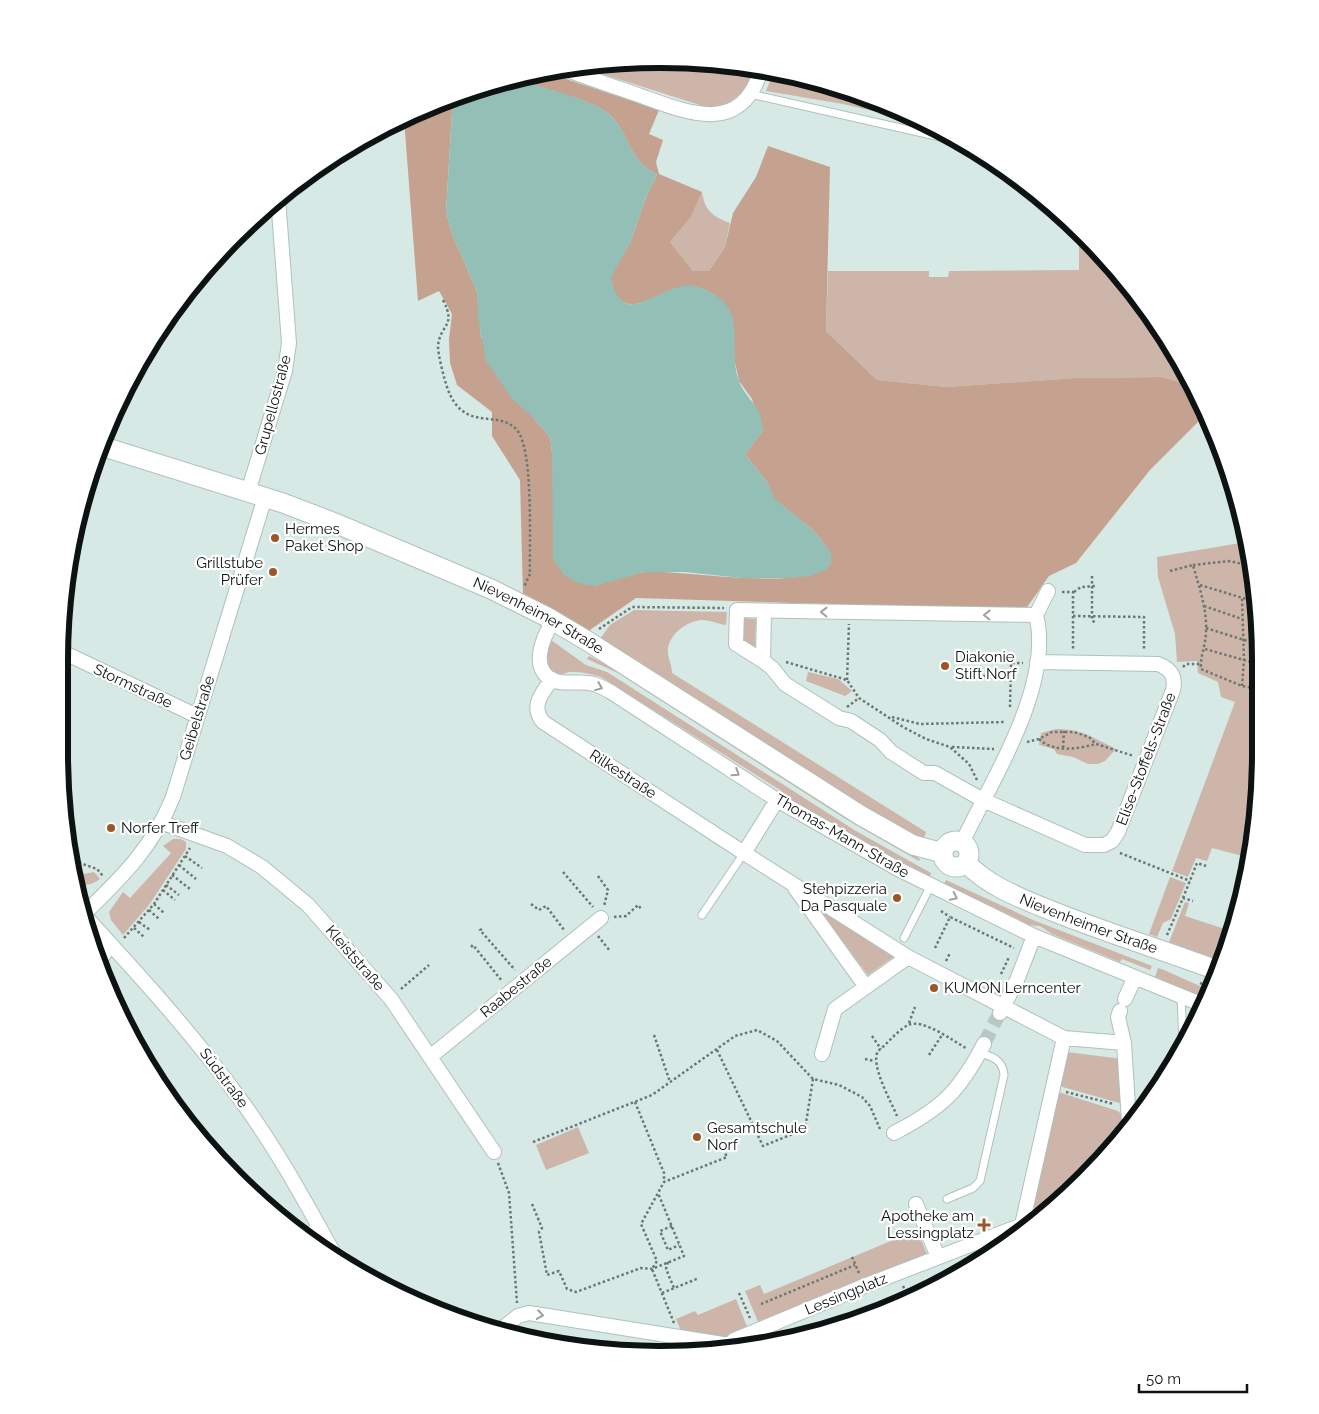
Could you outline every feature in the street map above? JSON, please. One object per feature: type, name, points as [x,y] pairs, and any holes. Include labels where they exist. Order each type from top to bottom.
[{"type":"main road","name":"Nievenheimer Straße","points":[[107,448],[256,494],[335,522],[516,601],[589,642],[860,815],[912,845],[943,852],[944,858],[950,866],[961,866],[966,863],[984,880],[1012,895],[1097,929],[1211,968]]},
{"type":"main road","points":[[943,852],[950,843],[962,843],[969,852],[966,863]]},
{"type":"street","points":[[578,74],[695,114],[722,113],[736,108],[750,94],[758,76]]},
{"type":"street","name":"Grupellostraße","points":[[256,494],[285,371],[289,343],[279,206]]},
{"type":"street","name":"Geibelstraße","points":[[89,911],[135,862],[163,823],[197,716],[256,494]]},
{"type":"street","points":[[962,843],[1010,745],[1028,702],[1038,662],[1038,624],[1036,615],[1048,591]]},
{"type":"street","points":[[1036,615],[738,610],[736,644],[772,668],[785,684],[839,718],[851,721],[880,740],[891,752],[924,773],[935,773],[983,800],[1085,845],[1101,846]]},
{"type":"street","points":[[763,661],[764,611]]},
{"type":"street","points":[[552,679],[542,667],[539,657],[546,633],[553,621]]},
{"type":"street","name":"Stormstraße","points":[[69,655],[197,716]]},
{"type":"street","name":"Elise-Stoffels-Straße","points":[[1038,662],[1144,664],[1166,667],[1173,674],[1175,683],[1118,832],[1112,841],[1101,846]]},
{"type":"street","name":"Rilkestraße","points":[[552,679],[537,703],[538,717],[546,724],[760,864],[908,957],[956,982],[1001,1010]]},
{"type":"street","name":"Thomas-Mann-Straße","points":[[552,679],[562,682],[593,683],[611,692],[777,800],[841,838],[931,886],[1034,936],[1196,1002]]},
{"type":"street","points":[[738,850],[777,800]]},
{"type":"street","name":"Kleiststraße","points":[[163,823],[199,834],[244,855],[290,889],[324,921],[390,999],[494,1152]]},
{"type":"street","name":"Rilkestraße","points":[[790,882],[866,987]]},
{"type":"street","name":"Raabestraße","points":[[430,1057],[601,918]]},
{"type":"street","name":"Südstraße","points":[[93,923],[199,1045],[240,1099],[261,1129],[330,1246]]},
{"type":"street","points":[[1034,936],[1017,980],[1001,1010],[1024,1017],[1064,1038],[1124,1043]]},
{"type":"street","points":[[103,956],[113,946]]},
{"type":"street","points":[[822,1054],[835,1009],[908,957]]},
{"type":"street","points":[[1129,1116],[1124,1043],[1118,1017],[1135,977]]},
{"type":"street","name":"Lessingplatz","points":[[1027,1219],[1064,1038]]},
{"type":"street","points":[[891,1128],[924,1117],[942,1104],[954,1092],[978,1050]]},
{"type":"street","points":[[916,1204],[938,1257]]},
{"type":"street","points":[[312,1233],[319,1227]]},
{"type":"street","name":"Lessingplatz","points":[[733,1341],[864,1286],[938,1257],[1007,1233]]},
{"type":"street","points":[[506,1326],[518,1316],[529,1313],[710,1344]]},
{"type":"lane","points":[[750,94],[934,135]]},
{"type":"lane","points":[[702,915],[738,850]]},
{"type":"lane","points":[[904,938],[931,886]]},
{"type":"lane","points":[[1181,996],[1182,1030]]},
{"type":"lane","points":[[947,1199],[973,1188],[980,1181],[1004,1075],[1001,1064],[997,1059],[978,1050]]},
{"type":"path","points":[[443,300],[450,313],[449,320],[438,344],[438,354],[451,396],[458,407],[469,416],[506,422],[516,429],[524,441],[527,460],[530,574],[516,601]]},
{"type":"path","points":[[1170,571],[1193,565],[1229,561],[1243,564]]},
{"type":"path","points":[[1193,565],[1204,606],[1206,628],[1205,649],[1200,658],[1201,669],[1242,686],[1252,688]]},
{"type":"path","points":[[1092,576],[1094,586],[1092,616],[1096,624]]},
{"type":"path","points":[[1199,584],[1248,600]]},
{"type":"path","points":[[1048,591],[1073,592],[1081,587],[1094,586]]},
{"type":"path","points":[[1073,592],[1073,663]]},
{"type":"path","points":[[1242,598],[1244,640],[1242,686]]},
{"type":"path","points":[[1204,606],[1242,619]]},
{"type":"path","points":[[589,642],[597,630],[632,607],[738,610]]},
{"type":"path","points":[[847,680],[850,613]]},
{"type":"path","points":[[1073,616],[1144,617],[1144,664]]},
{"type":"path","points":[[1206,628],[1251,642]]},
{"type":"path","points":[[1205,649],[1252,662]]},
{"type":"path","points":[[763,661],[778,659],[847,680],[860,698],[917,735],[950,747],[969,764],[979,781],[983,800]]},
{"type":"path","points":[[890,716],[920,724],[1008,722],[1010,716],[1011,663],[1038,662]]},
{"type":"path","points":[[1186,664],[1200,664]]},
{"type":"path","points":[[968,676],[1011,676]]},
{"type":"path","points":[[950,747],[1010,745],[1039,739],[1052,732],[1064,731],[1089,737],[1096,744]]},
{"type":"path","points":[[1062,748],[1064,731]]},
{"type":"path","points":[[1039,739],[1047,746],[1062,748],[1096,744],[1145,760]]},
{"type":"path","points":[[113,946],[134,928],[154,904],[199,834]]},
{"type":"path","points":[[1101,846],[1190,881]]},
{"type":"path","points":[[185,856],[202,868]]},
{"type":"path","points":[[78,861],[97,869],[113,886]]},
{"type":"path","points":[[1161,950],[1197,864],[1206,866]]},
{"type":"path","points":[[179,865],[196,878]]},
{"type":"path","points":[[563,872],[590,904]]},
{"type":"path","points":[[172,876],[190,889]]},
{"type":"path","points":[[598,876],[608,890]]},
{"type":"path","points":[[166,885],[179,895]]},
{"type":"path","points":[[163,890],[175,900]]},
{"type":"path","points":[[1183,898],[1193,901]]},
{"type":"path","points":[[154,904],[164,913]]},
{"type":"path","points":[[531,904],[539,910],[546,906],[563,929]]},
{"type":"path","points":[[626,916],[638,906],[642,910]]},
{"type":"path","points":[[149,910],[159,919]]},
{"type":"path","points":[[941,911],[1014,948],[1001,974]]},
{"type":"path","points":[[935,948],[950,917]]},
{"type":"path","points":[[139,922],[150,930]]},
{"type":"path","points":[[976,930],[979,925]]},
{"type":"path","points":[[134,928],[144,937]]},
{"type":"path","points":[[482,929],[480,930],[490,943],[517,971]]},
{"type":"path","points":[[602,941],[610,951]]},
{"type":"path","points":[[471,947],[473,945],[503,982]]},
{"type":"path","points":[[390,999],[429,965]]},
{"type":"path","points":[[909,1025],[915,1007]]},
{"type":"path","points":[[891,1128],[875,1061],[875,1056],[881,1049],[909,1025],[915,1023],[925,1024],[978,1050]]},
{"type":"path","points":[[532,1142],[652,1095],[735,1036],[757,1030],[777,1041],[813,1079],[839,1085],[862,1097],[891,1128]]},
{"type":"path","points":[[654,1034],[670,1082]]},
{"type":"path","points":[[929,1055],[942,1034]]},
{"type":"path","points":[[872,1036],[881,1049]]},
{"type":"path","points":[[717,1050],[763,1146],[804,1129],[813,1079]]},
{"type":"path","points":[[865,1059],[875,1061]]},
{"type":"path","points":[[1053,1088],[1128,1107]]},
{"type":"path","points":[[635,1102],[664,1173],[664,1182],[641,1224],[657,1261],[652,1269]]},
{"type":"path","points":[[664,1182],[727,1157],[722,1147]]},
{"type":"path","points":[[494,1152],[509,1193],[518,1316]]},
{"type":"path","points":[[532,1204],[542,1228],[539,1232],[547,1275],[559,1271],[567,1289],[576,1292],[641,1268],[652,1269],[684,1256],[658,1193]]},
{"type":"path","points":[[672,1226],[660,1231],[668,1250],[679,1245]]},
{"type":"path","points":[[852,1257],[864,1286]]},
{"type":"path","points":[[668,1262],[666,1269],[674,1288]]},
{"type":"path","points":[[761,1304],[855,1265]]},
{"type":"path","points":[[652,1269],[680,1338]]},
{"type":"path","points":[[662,1293],[699,1278]]},
{"type":"path","points":[[740,1293],[755,1331]]},
{"type":"shaded area","points":[[660,68],[698,69],[752,75],[736,98],[722,105],[706,107],[595,72]]},
{"type":"shaded area","points":[[559,77],[659,110],[649,134],[663,140],[656,162],[659,174],[702,192],[691,217],[670,242],[693,271],[709,271],[725,247],[733,213],[756,177],[768,146],[830,167],[826,331],[877,380],[947,387],[1076,378],[1161,377],[1182,383],[1200,420],[1150,470],[1076,563],[1049,576],[1025,610],[636,598],[587,632],[523,595],[520,480],[492,436],[492,412],[457,385],[450,363],[449,339],[452,314],[439,291],[418,301],[405,126],[452,105],[446,211],[451,231],[477,292],[481,337],[533,417],[550,437],[552,452],[595,586],[627,575],[646,572],[773,579],[798,577],[818,572],[831,563],[831,554],[812,529],[774,499],[767,482],[745,454],[763,431],[752,399],[739,381],[733,353],[730,311],[710,293],[696,287],[683,287],[645,302],[634,304],[624,302],[616,294],[610,277],[630,243],[647,195],[657,175],[647,168],[634,154],[622,131],[610,115],[602,109],[579,99],[527,83]]},
{"type":"shaded area","points":[[771,78],[775,79],[850,99],[891,115],[843,104],[766,91]]},
{"type":"shaded area","points":[[528,83],[580,99],[602,109],[610,115],[622,131],[634,154],[647,168],[657,175],[647,195],[630,243],[611,277],[616,293],[622,301],[631,304],[640,303],[673,289],[690,286],[701,288],[713,294],[727,306],[734,325],[736,373],[742,388],[757,408],[762,421],[763,431],[745,454],[767,482],[775,499],[812,529],[831,553],[831,563],[826,570],[810,576],[788,578],[742,578],[684,572],[644,572],[595,586],[578,583],[564,575],[553,559],[552,452],[550,437],[533,417],[512,399],[486,361],[478,318],[477,292],[451,231],[446,211],[452,105]]},
{"type":"shaded area","points":[[702,192],[705,204],[710,212],[730,223],[725,247],[709,271],[693,271],[670,242],[691,217]]},
{"type":"shaded area","points":[[1079,242],[1105,269],[1129,299],[1152,331],[1182,383],[1161,377],[1076,378],[947,387],[877,380],[826,331],[828,271],[929,271],[929,277],[948,277],[949,271],[1079,270]]},
{"type":"shaded area","points":[[1240,543],[1250,621],[1252,754],[1250,793],[1242,856],[1212,848],[1207,861],[1196,858],[1188,877],[1172,871],[1235,702],[1221,697],[1218,682],[1198,673],[1197,661],[1177,662],[1175,634],[1158,577],[1157,557]]},
{"type":"shaded area","points":[[634,610],[727,612],[726,625],[702,620],[690,623],[678,631],[668,647],[672,673],[926,832],[924,838],[900,830],[600,639],[610,625]]},
{"type":"shaded area","points":[[745,618],[756,619],[755,648],[742,642],[742,620]]},
{"type":"shaded area","points":[[551,640],[586,665],[607,672],[856,831],[931,873],[930,877],[845,832],[790,799],[780,790],[601,677],[580,672],[555,673],[546,662],[547,650]]},
{"type":"shaded area","points":[[589,656],[616,669],[852,820],[920,859],[919,861],[844,818],[618,673],[587,659]]},
{"type":"shaded area","points":[[808,672],[838,679],[852,691],[845,696],[806,681]]},
{"type":"shaded area","points":[[1056,729],[1081,732],[1116,749],[1105,761],[1098,764],[1088,764],[1073,757],[1057,754],[1054,749],[1039,745],[1041,733]]},
{"type":"shaded area","points":[[173,839],[181,839],[186,842],[186,849],[149,905],[123,935],[111,920],[109,912],[123,892],[130,898],[171,853],[163,846]]},
{"type":"shaded area","points":[[80,872],[84,874],[94,872],[100,879],[94,883],[83,885]]},
{"type":"shaded area","points":[[1170,877],[1186,883],[1171,919],[1163,923],[1157,937],[1149,934]]},
{"type":"shaded area","points":[[946,880],[1033,920],[1152,966],[1150,970],[1122,959],[1120,962],[1052,934],[1040,926],[1025,925],[1020,920],[944,884]]},
{"type":"shaded area","points":[[1185,902],[1189,903],[1185,916],[1225,929],[1214,959],[1169,942]]},
{"type":"shaded area","points":[[826,912],[895,956],[868,975],[823,915]]},
{"type":"shaded area","points":[[1158,968],[1203,987],[1199,996],[1155,977]]},
{"type":"shaded area","points":[[1067,1052],[1122,1059],[1123,1104],[1059,1086]]},
{"type":"shaded area","points":[[1058,1092],[1118,1111],[1124,1117],[1124,1121],[1105,1145],[1050,1200],[1030,1216]]},
{"type":"shaded area","points":[[578,1127],[589,1153],[546,1170],[536,1145]]},
{"type":"shaded area","points":[[917,1230],[927,1254],[759,1324],[745,1291],[760,1285],[764,1294]]},
{"type":"shaded area","points":[[736,1299],[748,1329],[723,1338],[681,1331],[676,1319],[695,1311],[698,1315]]},
{"type":"tunnel","points":[[984,1044],[999,1014]]},
{"type":"place","name":"Hermes Paket Shop","points":[[275,538]]},
{"type":"place","name":"Grillstube Prüfer","points":[[273,572]]},
{"type":"place","name":"Diakonie Stift Norf","points":[[945,666]]},
{"type":"place","name":"Norfer Treff","points":[[111,828]]},
{"type":"place","name":"Stehpizzeria Da Pasquale","points":[[897,898]]},
{"type":"place","name":"KUMON Lerncenter","points":[[934,988]]},
{"type":"place","name":"Gesamtschule Norf","points":[[697,1137]]},
{"type":"place","name":"Apotheke am Lessingplatz","points":[[984,1225]]}]
